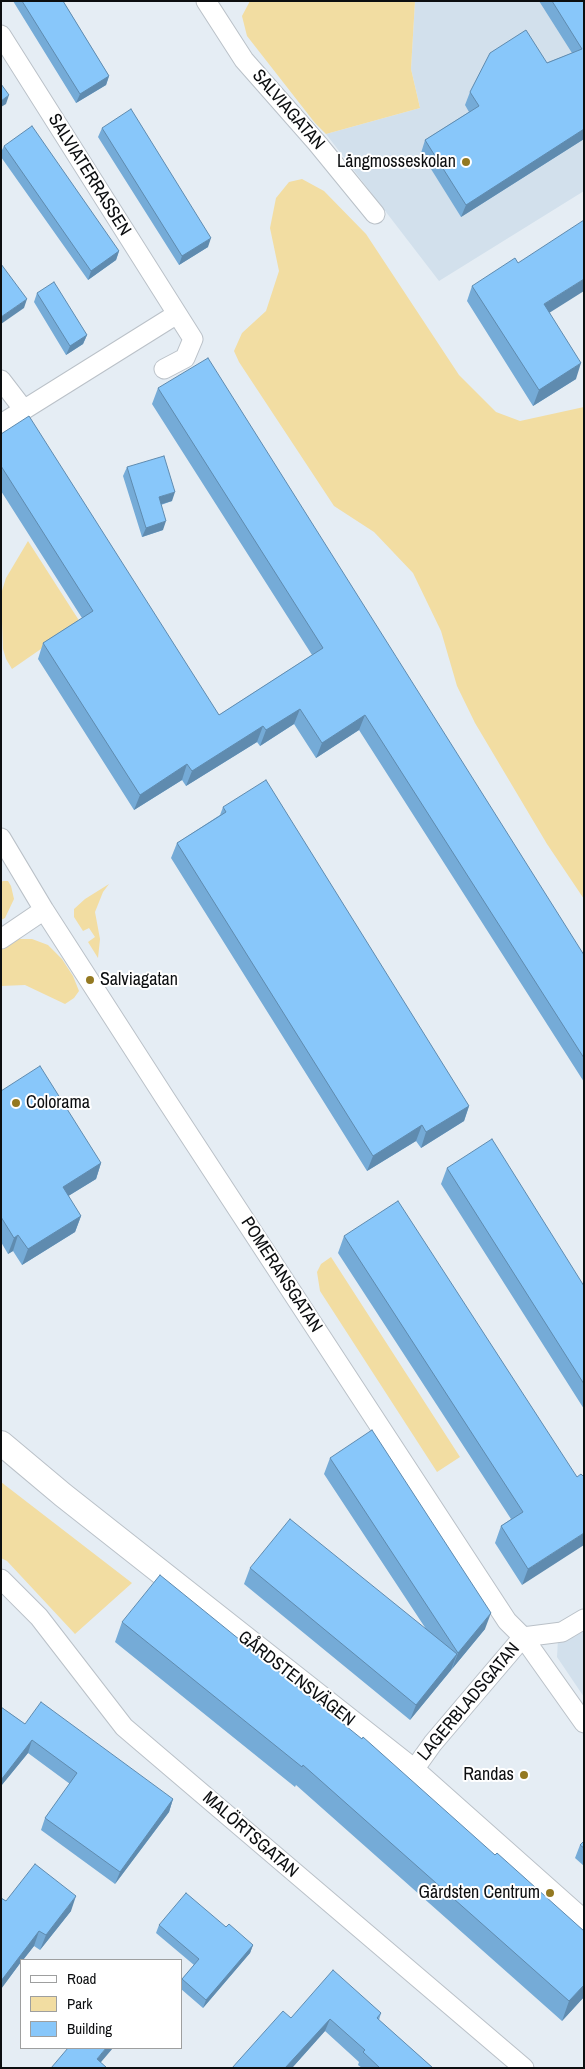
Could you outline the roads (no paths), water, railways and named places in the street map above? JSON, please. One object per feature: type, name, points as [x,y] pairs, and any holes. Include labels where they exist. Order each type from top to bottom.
[{"type":"street","name":"SALVIAGATAN","points":[[206,1],[244,60],[317,143],[375,214]]},
{"type":"street","name":"SALVIATERRASSEN","points":[[1,35],[193,339],[185,358],[164,369]]},
{"type":"street","points":[[1,424],[177,314]]},
{"type":"street","points":[[1,380],[24,410]]},
{"type":"street","points":[[1,838],[44,910],[1,939]]},
{"type":"street","name":"POMERANSGATAN","points":[[44,910],[507,1621],[522,1637],[584,1723]]},
{"type":"street","name":"GÅRDSTENSVÄGEN","points":[[1,1443],[413,1771],[584,1924]]},
{"type":"street","name":"MALÖRTSGATAN","points":[[1,1579],[40,1616],[124,1727],[524,2068]]},
{"type":"street","name":"LAGERBLADSGATAN","points":[[413,1771],[433,1743],[522,1637],[562,1632],[584,1619]]},
{"type":"place","name":"Långmosseskolan","points":[[466,162]]},
{"type":"place","name":"Salviagatan","points":[[90,980]]},
{"type":"place","name":"Colorama","points":[[16,1103]]},
{"type":"place","name":"Randas","points":[[524,1775]]},
{"type":"place","name":"Gårdsten Centrum","points":[[550,1893]]}]
